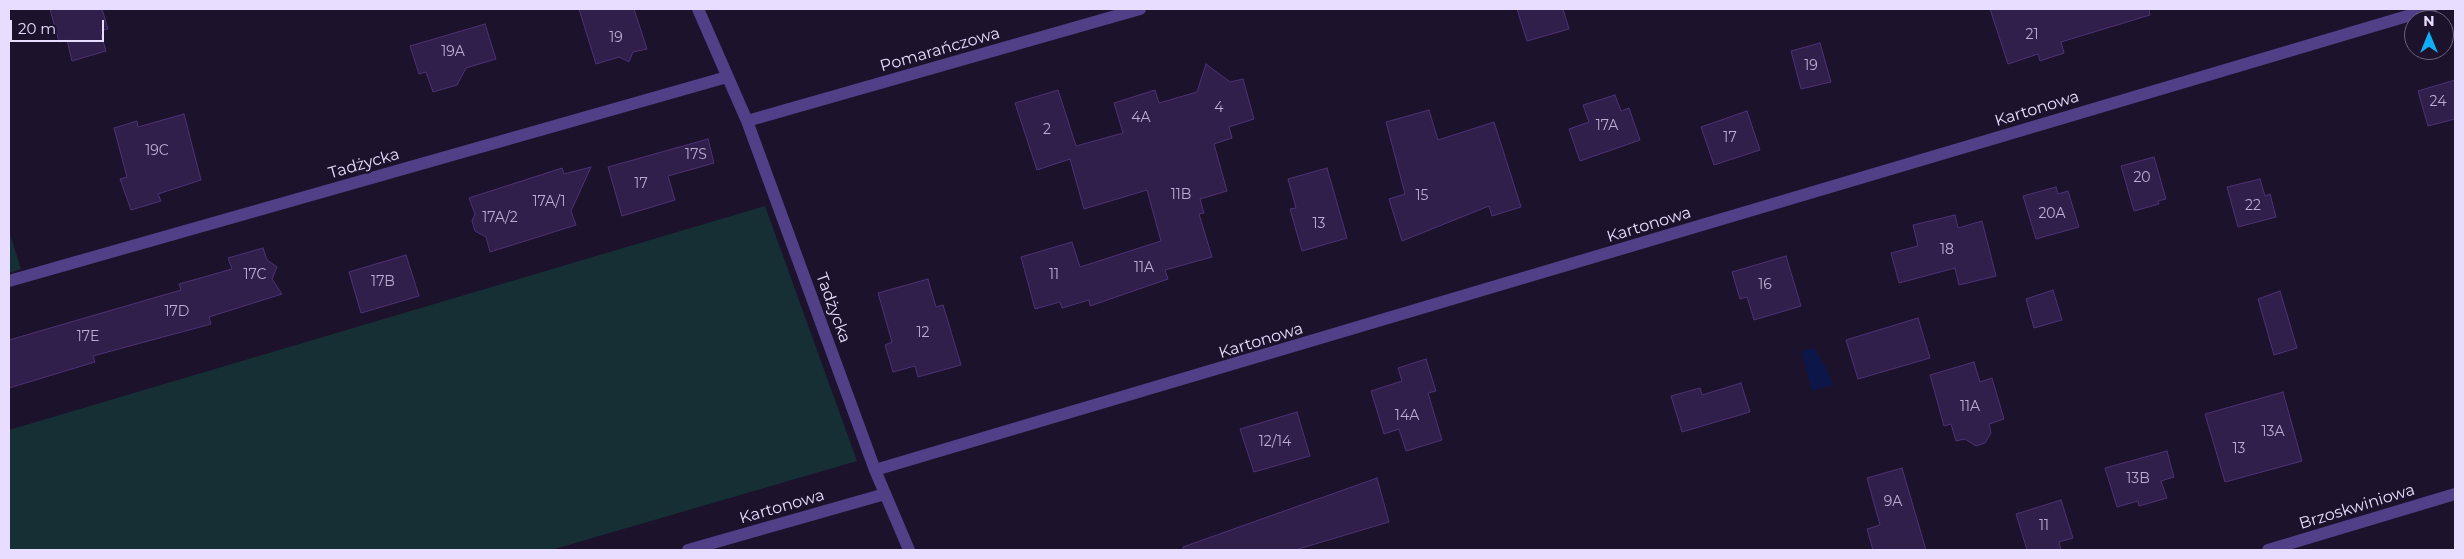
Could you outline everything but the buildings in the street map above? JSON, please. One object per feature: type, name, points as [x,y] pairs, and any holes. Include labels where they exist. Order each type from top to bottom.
[{"type":"street","name":"Tadżycka","points":[[698,9],[747,121],[875,470],[909,550]]},
{"type":"street","name":"Pomarańczowa","points":[[747,121],[1140,9]]},
{"type":"street","name":"Kartonowa","points":[[875,470],[2432,9]]},
{"type":"street","name":"Tadżycka","points":[[9,281],[727,77]]},
{"type":"street","name":"Kartonowa","points":[[688,550],[885,494]]},
{"type":"street","name":"Brzoskwiniowa","points":[[2268,550],[2455,494]]},
{"type":"green space","points":[[765,206],[857,461],[551,550],[9,550],[9,430]]},
{"type":"green space","points":[[9,231],[21,269],[9,273]]},
{"type":"shaded area","points":[[1814,348],[1829,373],[1833,385],[1812,391],[1801,351]]}]
